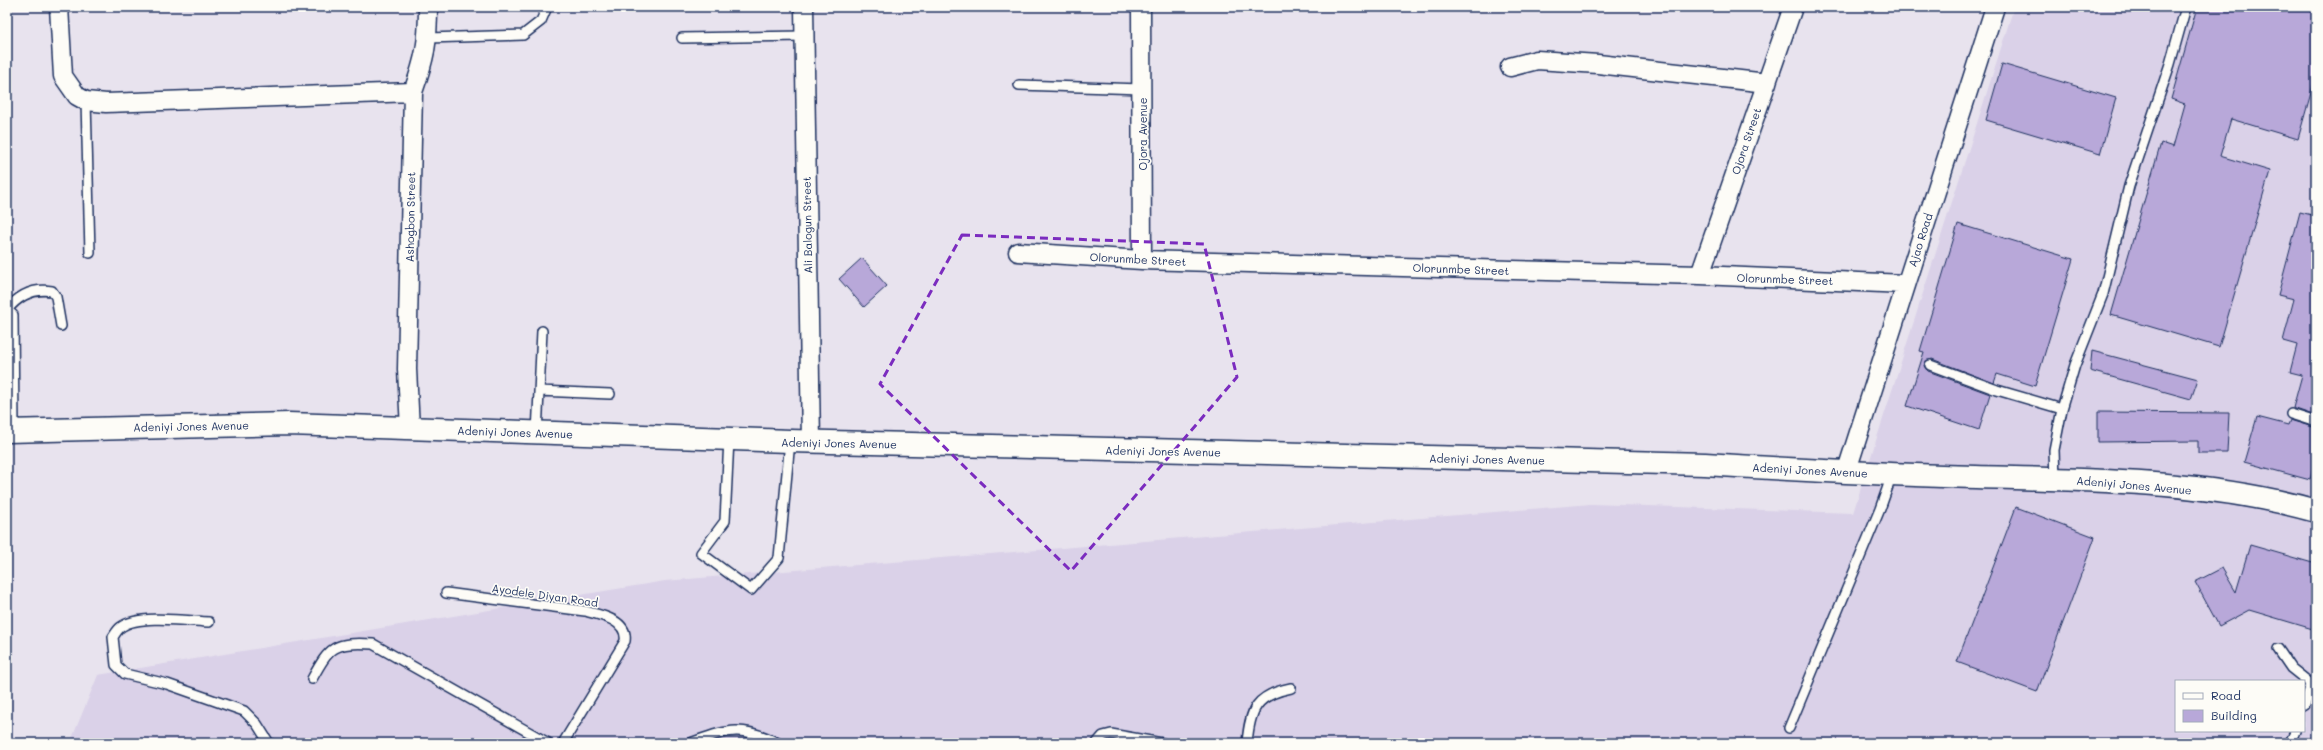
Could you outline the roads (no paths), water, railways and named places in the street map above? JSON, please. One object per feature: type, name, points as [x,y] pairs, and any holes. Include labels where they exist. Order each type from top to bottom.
[{"type":"street","points":[[59,7],[63,76],[77,96],[86,101],[106,103],[413,92]]},
{"type":"street","name":"Ashogbon Street","points":[[410,429],[407,369],[413,92],[425,58],[428,38],[428,7]]},
{"type":"street","name":"Ali Balogun Street","points":[[800,442],[804,7]]},
{"type":"street","name":"Ojora Avenue","points":[[1141,7],[1142,260]]},
{"type":"street","name":"Ojora Street","points":[[1700,275],[1793,7]]},
{"type":"street","name":"Ajao Road","points":[[1846,473],[1905,284],[1995,7]]},
{"type":"street","points":[[1510,66],[1537,60],[1598,64],[1767,83]]},
{"type":"street","name":"Olorunmbe Street","points":[[1018,252],[1142,260],[1700,275],[1905,284]]},
{"type":"street","name":"Adeniyi Jones Avenue","points":[[10,430],[289,424],[729,440],[1705,464],[1846,473],[2055,479],[2179,487],[2279,501],[2316,511]]},
{"type":"lane","points":[[428,38],[522,35],[541,22],[547,7]]},
{"type":"lane","points":[[2055,479],[2054,450],[2062,409],[2075,365],[2103,294],[2129,186],[2170,64],[2186,7]]},
{"type":"lane","points":[[682,38],[804,36]]},
{"type":"lane","points":[[1019,85],[1142,89]]},
{"type":"lane","points":[[86,101],[90,253]]},
{"type":"lane","points":[[10,430],[13,315],[7,310],[15,300],[29,292],[52,291],[56,297],[62,326]]},
{"type":"lane","points":[[537,433],[542,331]]},
{"type":"lane","points":[[1930,365],[1997,390],[2062,409]]},
{"type":"lane","points":[[539,391],[610,394]]},
{"type":"lane","points":[[2292,414],[2316,422]]},
{"type":"lane","points":[[729,440],[725,521],[701,553],[751,590],[779,558],[800,442]]},
{"type":"lane","points":[[1789,728],[1880,509],[1892,475]]},
{"type":"lane","name":"Ayodele Diyan Road","points":[[446,593],[607,616],[621,627],[626,635],[625,641],[563,743]]},
{"type":"lane","points":[[209,622],[170,620],[131,622],[120,628],[113,637],[116,664],[125,674],[167,684],[244,711],[257,724],[268,743]]},
{"type":"lane","points":[[312,679],[325,655],[346,643],[372,644],[548,743]]},
{"type":"lane","points":[[2278,649],[2291,668],[2314,687],[2305,703]]},
{"type":"lane","points":[[1247,743],[1249,720],[1255,707],[1264,696],[1291,688]]},
{"type":"lane","points":[[690,743],[733,729],[761,734],[778,743]]},
{"type":"lane","points":[[2290,743],[2295,732]]},
{"type":"lane","points":[[1097,743],[1103,736],[1111,734],[1162,743]]}]
